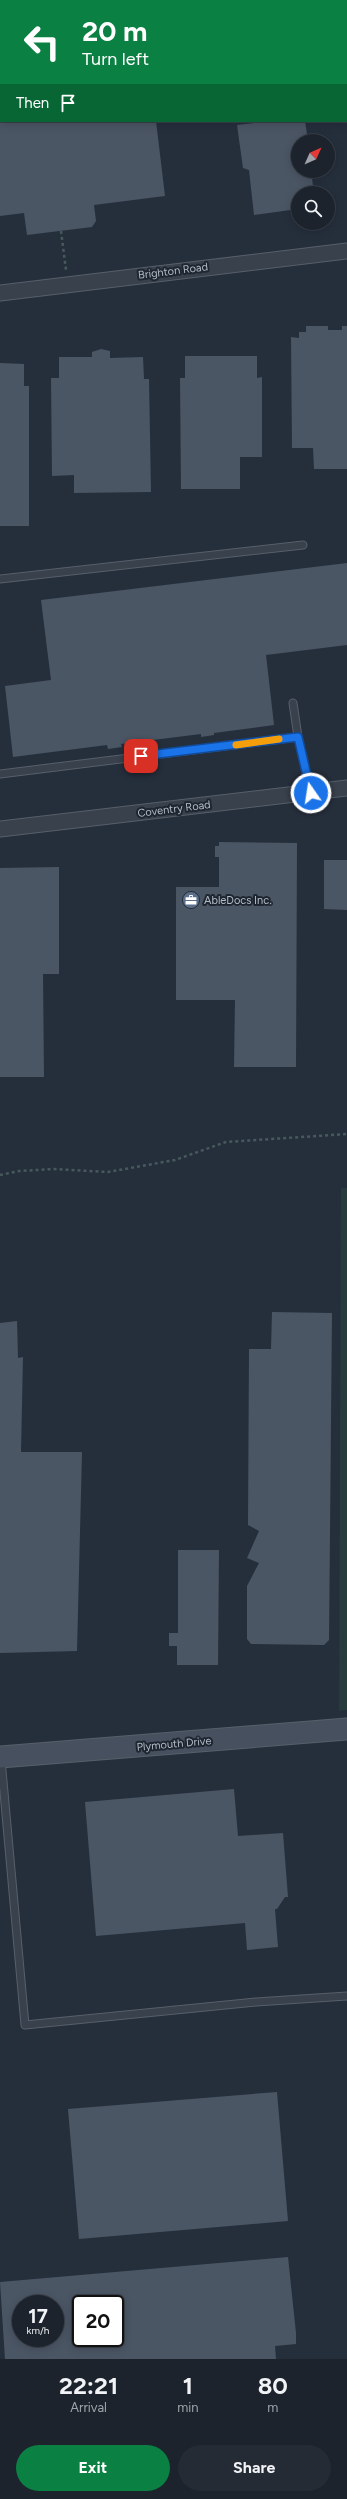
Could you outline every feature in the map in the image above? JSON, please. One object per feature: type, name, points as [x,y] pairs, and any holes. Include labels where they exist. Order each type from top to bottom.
[{"type":"street","name":"Brighton Road","points":[[0,293],[347,251]]},
{"type":"street","name":"Coventry Road","points":[[0,829],[347,788]]},
{"type":"street","name":"Plymouth Drive","points":[[1,1757],[347,1728]]},
{"type":"lane","points":[[0,579],[303,545]]},
{"type":"lane","points":[[293,703],[298,737],[311,793]]},
{"type":"lane","points":[[0,774],[298,737]]},
{"type":"lane","points":[[1,1757],[25,2025],[256,2002],[347,1996]]},
{"type":"path","points":[[60,231],[67,284]]},
{"type":"path","points":[[0,1175],[19,1171],[54,1169],[108,1172],[175,1160],[226,1142],[347,1134]]},
{"type":"green space","points":[[341,1188],[347,1188],[347,1710],[339,1711]]},
{"type":"building","points":[[0,122],[156,122],[165,196],[94,205],[96,221],[92,227],[27,235],[24,213],[0,216]]},
{"type":"building","points":[[262,122],[305,122],[307,134],[291,134],[291,178],[312,178],[313,186],[291,186],[291,210],[254,215],[249,170],[243,168],[237,125]]},
{"type":"building","points":[[306,326],[328,326],[328,330],[342,330],[342,326],[347,326],[347,469],[314,469],[313,448],[292,448],[291,337],[299,338],[299,332],[306,332]]},
{"type":"building","points":[[101,349],[110,351],[110,358],[143,357],[144,379],[149,379],[151,492],[74,493],[74,475],[52,476],[51,378],[59,378],[59,357],[92,357],[92,352]]},
{"type":"building","points":[[185,356],[257,356],[257,378],[262,377],[262,457],[240,457],[240,489],[181,489],[180,378],[185,378]]},
{"type":"building","points":[[0,363],[24,364],[24,386],[29,386],[29,526],[0,526]]},
{"type":"building","points":[[347,563],[347,645],[266,655],[274,725],[214,733],[214,735],[201,737],[201,734],[121,744],[122,747],[108,749],[107,745],[13,757],[5,686],[51,680],[41,600]]},
{"type":"building","points":[[219,842],[297,843],[296,1067],[234,1067],[235,1000],[176,1000],[176,887],[219,887],[219,857],[215,857],[215,846],[219,846]]},
{"type":"building","points":[[324,860],[347,860],[347,910],[324,909]]},
{"type":"building","points":[[59,867],[59,974],[43,974],[44,1077],[0,1077],[0,868]]},
{"type":"building","points":[[272,1312],[332,1313],[329,1640],[324,1645],[251,1644],[247,1639],[247,1586],[259,1563],[247,1558],[259,1531],[248,1525],[249,1349],[271,1349]]},
{"type":"building","points":[[17,1321],[18,1358],[23,1357],[21,1452],[82,1452],[77,1651],[0,1653],[0,1323]]},
{"type":"building","points":[[178,1550],[219,1550],[218,1665],[177,1665],[177,1646],[169,1646],[169,1633],[178,1633]]},
{"type":"building","points":[[234,1789],[238,1836],[283,1833],[288,1897],[285,1897],[277,1909],[275,1909],[278,1947],[247,1950],[245,1923],[96,1936],[85,1802]]},
{"type":"building","points":[[277,2092],[288,2221],[79,2239],[68,2109]]},
{"type":"building","points":[[288,2257],[296,2344],[275,2346],[276,2359],[5,2359],[0,2282]]},
{"type":"slow traffic","points":[[236,745],[279,739]]},
{"type":"place","name":"AbleDocs Inc.","points":[[191,900]]},
{"type":"route","points":[[141,756],[298,737],[311,793]]}]
